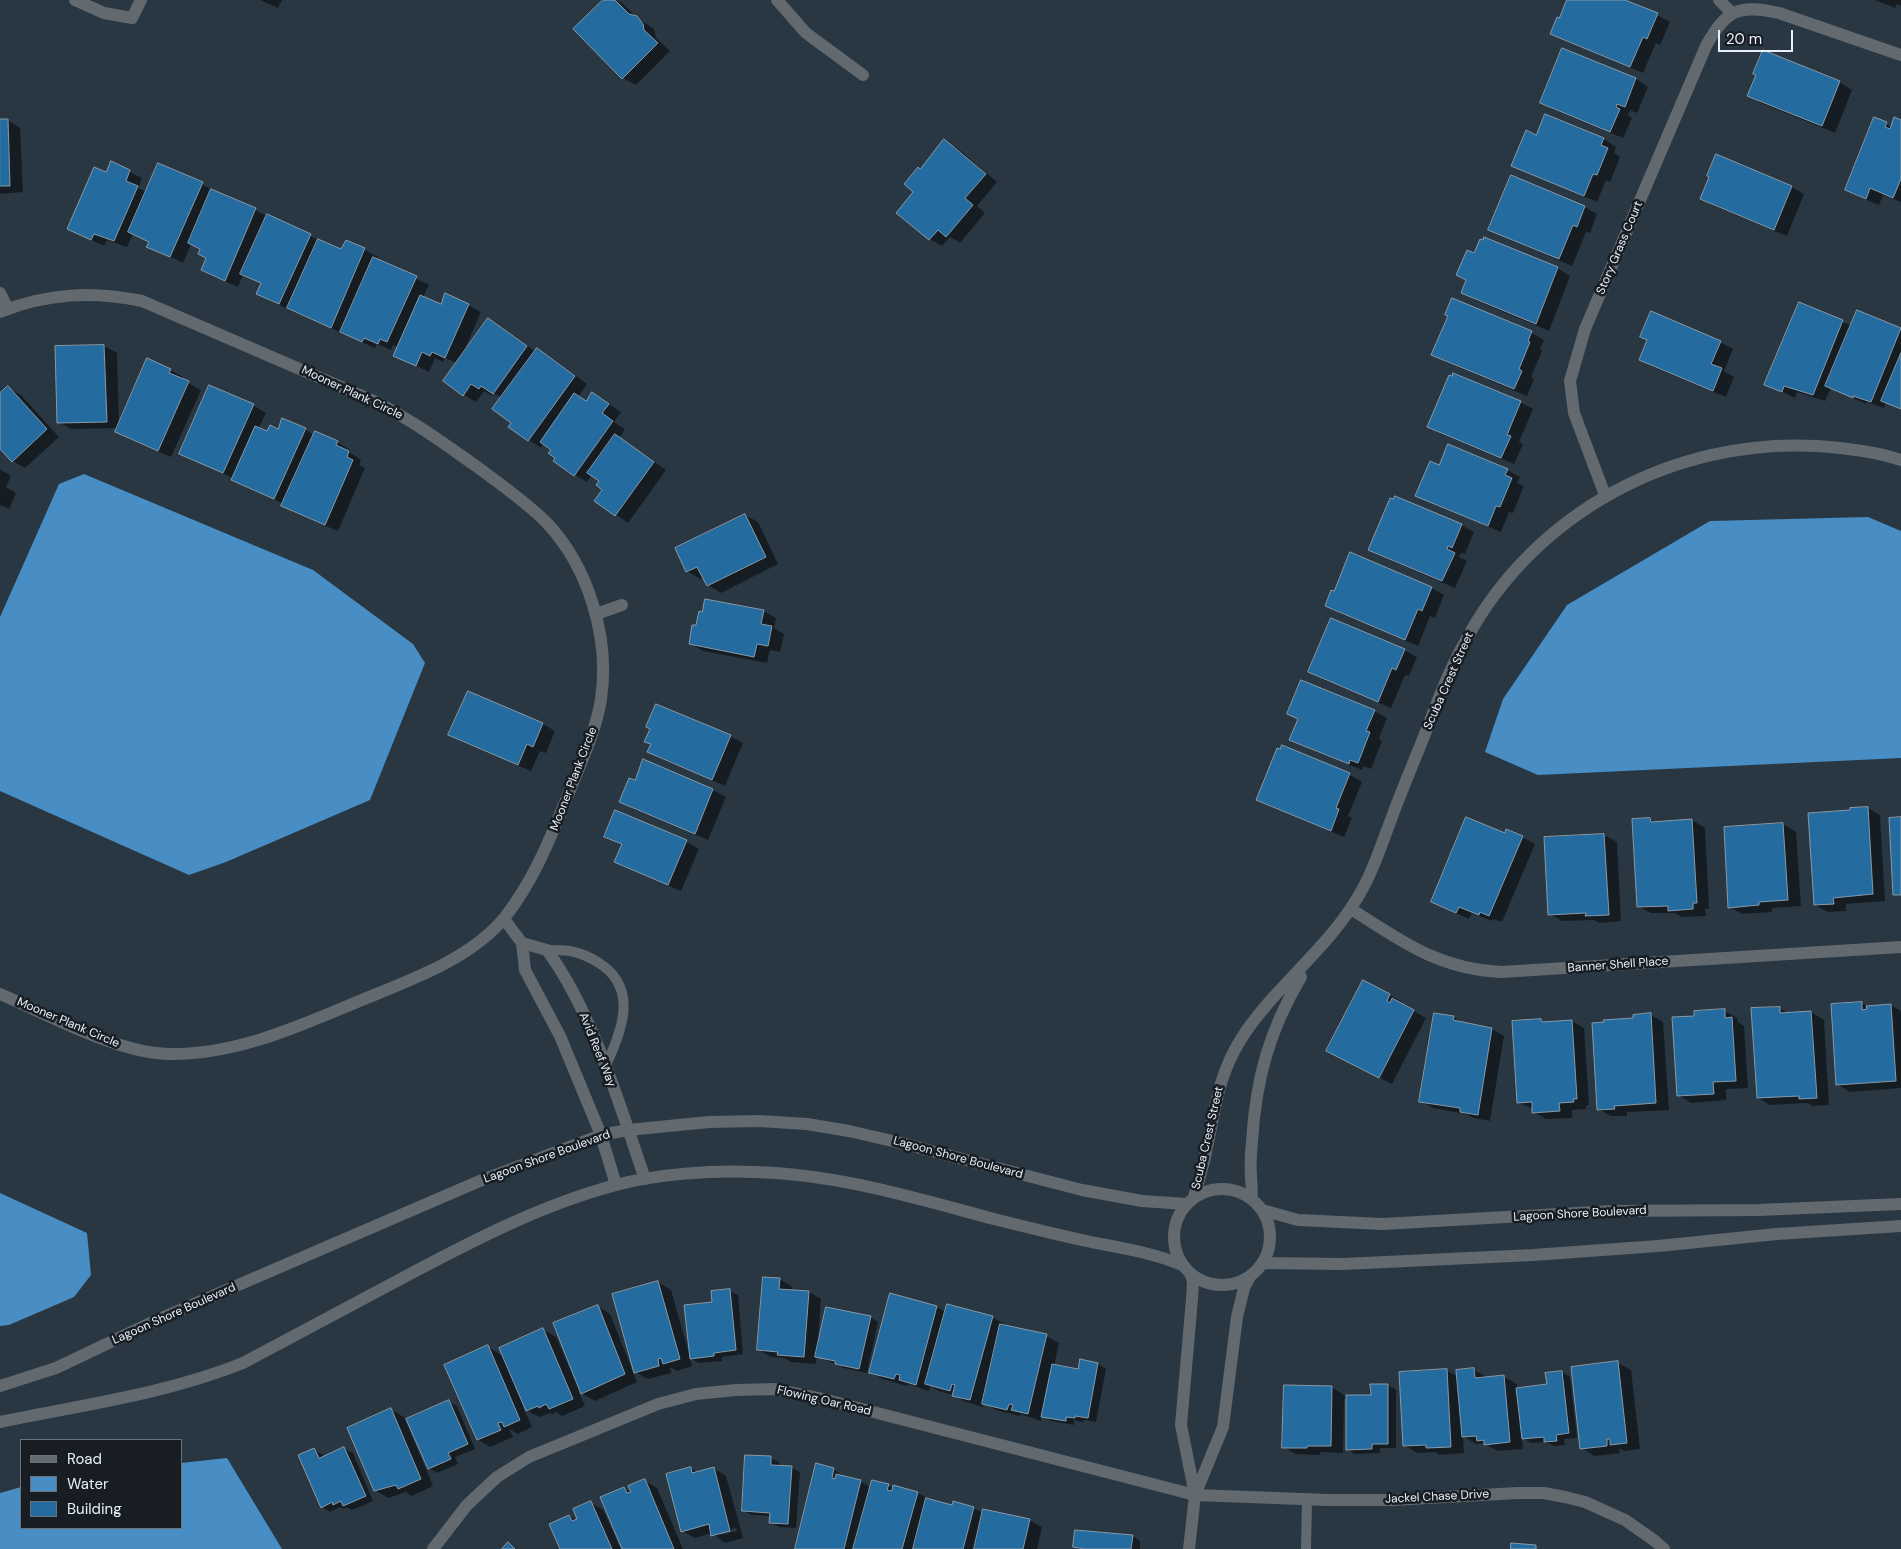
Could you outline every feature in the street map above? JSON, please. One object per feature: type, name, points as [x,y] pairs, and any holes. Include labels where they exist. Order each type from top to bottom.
[{"type":"street","points":[[74,0],[104,13],[132,18],[141,0]]},
{"type":"street","points":[[777,0],[806,33],[863,75]]},
{"type":"street","points":[[1719,0],[1732,13],[1749,9],[1762,9],[1779,13],[1901,54]]},
{"type":"street","name":"Story Grass Court","points":[[1605,495],[1574,413],[1570,381],[1585,329],[1706,46],[1724,18],[1732,13]]},
{"type":"street","points":[[0,293],[4,311]]},
{"type":"street","name":"Mooner Plank Circle","points":[[0,994],[126,1047],[168,1054],[206,1051],[241,1045],[281,1034],[435,969],[484,937],[504,918],[530,880],[546,850],[595,725],[601,698],[602,670],[596,614],[575,564],[547,523],[508,490],[425,430],[396,412],[142,301],[115,296],[83,294],[52,296],[24,303],[4,311]]},
{"type":"street","name":"Scuba Crest Street","points":[[1190,1201],[1207,1149],[1217,1094],[1231,1058],[1242,1038],[1259,1015],[1341,925],[1364,888],[1449,674],[1485,608],[1506,580],[1539,546],[1581,510],[1605,495],[1669,468],[1704,456],[1756,447],[1800,445],[1864,451],[1901,460]]},
{"type":"street","points":[[596,614],[622,605]]},
{"type":"street","name":"Banner Shell Place","points":[[1351,909],[1434,959],[1459,967],[1486,971],[1501,972],[1901,947]]},
{"type":"street","points":[[504,918],[522,943],[525,970],[560,1036],[601,1135],[616,1185]]},
{"type":"street","points":[[522,943],[547,950]]},
{"type":"street","name":"Avid Reef Way","points":[[547,950],[570,985],[605,1066],[645,1179]]},
{"type":"street","name":"Scuba Crest Street","points":[[1251,1198],[1253,1190],[1251,1176],[1252,1141],[1262,1068],[1279,1018],[1311,960]]},
{"type":"street","name":"Lagoon Shore Boulevard","points":[[0,1386],[56,1368],[157,1320],[474,1184],[601,1135],[628,1130],[709,1122],[759,1121],[807,1124],[901,1143],[1082,1190],[1142,1201],[1190,1201]]},
{"type":"street","points":[[0,1422],[123,1398],[212,1375],[243,1362],[474,1240],[558,1204],[616,1185],[645,1179],[707,1173],[754,1172],[836,1180],[880,1189],[1045,1232],[1149,1254],[1186,1270],[1202,1282],[1214,1285],[1240,1282],[1251,1275],[1262,1264],[1268,1250],[1270,1236],[1268,1222],[1262,1210],[1251,1198],[1238,1191],[1223,1189],[1208,1191],[1190,1201],[1179,1215],[1174,1228],[1173,1241],[1176,1254],[1186,1270],[1193,1282],[1182,1425],[1195,1495]]},
{"type":"street","name":"Lagoon Shore Boulevard","points":[[1262,1210],[1298,1220],[1383,1224],[1612,1211],[1759,1210],[1901,1204]]},
{"type":"street","points":[[1262,1264],[1278,1262],[1343,1264],[1532,1255],[1648,1247],[1777,1234],[1901,1226]]},
{"type":"street","points":[[1189,1549],[1195,1495],[1223,1427],[1237,1317],[1244,1288],[1251,1275]]},
{"type":"street","name":"Flowing Oar Road","points":[[433,1549],[467,1505],[497,1477],[530,1457],[658,1404],[696,1394],[736,1390],[774,1389],[823,1399],[1195,1495]]},
{"type":"street","name":"Jackel Chase Drive","points":[[1195,1495],[1308,1500],[1393,1500],[1517,1492],[1544,1493],[1585,1502],[1605,1510],[1640,1530],[1664,1549]]},
{"type":"lane","points":[[547,950],[570,951],[590,957],[610,970],[618,981],[623,996],[622,1022],[616,1046],[605,1066]]},
{"type":"lane","points":[[1306,1549],[1308,1500]]},
{"type":"water","points":[[84,474],[313,570],[413,644],[425,663],[370,800],[226,862],[189,875],[0,791],[0,617],[59,484]]},
{"type":"water","points":[[1868,517],[1901,531],[1901,758],[1538,775],[1485,752],[1503,699],[1567,605],[1710,521]]},
{"type":"water","points":[[0,1193],[87,1233],[91,1275],[74,1297],[9,1325],[0,1326]]},
{"type":"water","points":[[227,1458],[282,1549],[0,1549],[0,1493],[20,1487],[20,1529],[182,1529],[182,1463]]},
{"type":"building","points":[[603,0],[615,0],[629,14],[637,16],[643,24],[644,30],[658,43],[622,79],[573,29]]},
{"type":"building","points":[[1567,0],[1625,0],[1658,13],[1647,39],[1643,37],[1630,67],[1550,34]]},
{"type":"building","points":[[1562,48],[1636,78],[1625,107],[1617,104],[1616,107],[1620,109],[1610,132],[1540,103]]},
{"type":"building","points":[[1763,50],[1840,81],[1822,126],[1747,96],[1756,75],[1753,74]]},
{"type":"building","points":[[1545,114],[1604,138],[1601,145],[1608,148],[1597,175],[1593,174],[1584,196],[1511,166],[1526,130],[1536,135]]},
{"type":"building","points":[[1874,117],[1887,122],[1885,127],[1890,129],[1894,117],[1901,120],[1901,179],[1893,198],[1870,188],[1866,199],[1845,190]]},
{"type":"building","points":[[0,119],[8,119],[10,186],[0,186]]},
{"type":"building","points":[[944,139],[986,174],[965,198],[973,205],[946,237],[938,230],[929,240],[896,213],[913,192],[904,184],[918,167],[920,169]]},
{"type":"building","points":[[1716,154],[1792,186],[1774,230],[1700,199]]},
{"type":"building","points":[[111,161],[130,170],[126,181],[138,186],[114,241],[94,234],[91,240],[67,229],[94,167],[106,172]]},
{"type":"building","points":[[158,163],[203,182],[170,257],[146,247],[149,242],[128,232]]},
{"type":"building","points":[[1511,175],[1585,206],[1577,227],[1573,225],[1559,259],[1488,230]]},
{"type":"building","points":[[211,189],[256,208],[225,281],[201,270],[206,258],[198,254],[200,249],[188,243]]},
{"type":"building","points":[[267,214],[311,234],[279,304],[256,294],[261,283],[240,274]]},
{"type":"building","points":[[1484,237],[1558,267],[1536,324],[1461,293],[1466,280],[1456,275],[1467,250],[1474,253],[1480,239],[1483,240]]},
{"type":"building","points":[[318,239],[341,249],[346,240],[365,248],[331,328],[287,308]]},
{"type":"building","points":[[373,257],[417,276],[387,342],[380,339],[378,344],[364,338],[362,342],[340,332]]},
{"type":"building","points":[[445,293],[469,304],[445,358],[432,352],[430,356],[422,352],[416,366],[393,356],[420,295],[441,304]]},
{"type":"building","points":[[1452,298],[1532,331],[1528,341],[1530,342],[1519,369],[1522,371],[1514,389],[1431,355],[1448,316],[1445,315]]},
{"type":"building","points":[[1799,302],[1843,320],[1813,395],[1784,386],[1782,392],[1764,385]]},
{"type":"building","points":[[1857,310],[1901,328],[1871,402],[1853,396],[1853,398],[1825,386]]},
{"type":"building","points":[[1651,311],[1721,341],[1711,364],[1722,368],[1713,391],[1639,360],[1647,340],[1640,337]]},
{"type":"building","points":[[488,318],[527,346],[493,394],[481,386],[479,389],[471,384],[463,396],[443,381]]},
{"type":"building","points":[[104,345],[107,422],[57,423],[55,346]]},
{"type":"building","points":[[537,348],[575,376],[528,441],[508,427],[511,423],[492,409]]},
{"type":"building","points":[[1901,353],[1901,409],[1881,401]]},
{"type":"building","points":[[147,358],[171,369],[169,373],[189,381],[158,451],[115,432]]},
{"type":"building","points":[[1453,373],[1521,401],[1507,435],[1511,436],[1501,458],[1427,427],[1449,375],[1452,376]]},
{"type":"building","points":[[209,385],[254,404],[223,473],[179,454]]},
{"type":"building","points":[[8,386],[47,429],[12,462],[0,449],[0,393]]},
{"type":"building","points":[[592,392],[609,404],[602,413],[613,421],[574,476],[553,461],[555,458],[548,453],[551,450],[540,442],[574,393],[586,401]]},
{"type":"building","points":[[282,418],[306,428],[274,499],[231,480],[255,426],[267,431],[270,425],[278,429]]},
{"type":"building","points":[[315,431],[338,441],[336,445],[349,451],[347,457],[353,460],[325,525],[281,506]]},
{"type":"building","points":[[615,434],[654,462],[615,516],[594,501],[602,490],[596,485],[599,481],[587,473]]},
{"type":"building","points":[[1448,444],[1508,469],[1505,475],[1512,478],[1500,507],[1496,506],[1488,526],[1415,496],[1430,461],[1439,465]]},
{"type":"building","points":[[1395,496],[1462,524],[1452,548],[1448,546],[1447,549],[1455,553],[1442,581],[1368,550],[1390,498],[1393,499]]},
{"type":"building","points":[[745,514],[766,557],[707,586],[697,567],[686,572],[675,548]]},
{"type":"building","points":[[1350,552],[1432,587],[1422,611],[1418,609],[1405,640],[1325,606],[1331,590],[1334,591]]},
{"type":"building","points":[[705,599],[764,610],[761,624],[772,626],[768,646],[757,644],[754,657],[689,644],[692,625],[696,625],[699,611],[702,612]]},
{"type":"building","points":[[1331,618],[1405,649],[1396,670],[1392,668],[1378,702],[1308,672]]},
{"type":"building","points":[[1301,680],[1375,710],[1366,731],[1370,732],[1358,763],[1350,760],[1349,764],[1289,740],[1298,719],[1287,714]]},
{"type":"building","points":[[468,691],[543,723],[533,747],[527,744],[518,765],[448,735]]},
{"type":"building","points":[[656,704],[731,735],[712,780],[647,752],[651,744],[644,742],[650,729],[646,727]]},
{"type":"building","points":[[1282,745],[1350,773],[1336,808],[1339,809],[1331,831],[1256,800],[1277,748],[1280,749]]},
{"type":"building","points":[[643,759],[713,789],[695,834],[619,802],[629,778],[635,780]]},
{"type":"building","points":[[1868,807],[1873,894],[1833,898],[1834,904],[1814,905],[1808,813]]},
{"type":"building","points":[[615,810],[687,840],[668,885],[614,862],[622,844],[604,837]]},
{"type":"building","points":[[1466,817],[1505,833],[1506,829],[1523,836],[1489,916],[1480,912],[1479,915],[1459,907],[1456,913],[1431,902]]},
{"type":"building","points":[[1901,817],[1901,895],[1893,895],[1889,818]]},
{"type":"building","points":[[1650,818],[1651,822],[1692,819],[1697,903],[1693,903],[1693,909],[1668,911],[1668,906],[1637,907],[1632,819]]},
{"type":"building","points":[[1783,823],[1788,900],[1759,902],[1759,905],[1728,908],[1724,827]]},
{"type":"building","points":[[1604,834],[1609,915],[1585,916],[1586,913],[1548,915],[1544,837]]},
{"type":"building","points":[[1363,980],[1390,994],[1387,1001],[1390,1003],[1392,998],[1414,1010],[1379,1078],[1326,1051]]},
{"type":"building","points":[[1862,1002],[1862,1010],[1867,1009],[1866,1006],[1891,1004],[1896,1081],[1836,1085],[1831,1004]]},
{"type":"building","points":[[1780,1007],[1780,1013],[1811,1011],[1817,1098],[1799,1099],[1799,1096],[1757,1098],[1751,1008]]},
{"type":"building","points":[[1725,1009],[1725,1018],[1732,1017],[1736,1081],[1713,1082],[1714,1094],[1677,1096],[1672,1017],[1694,1016],[1694,1011]]},
{"type":"building","points":[[1434,1013],[1454,1016],[1453,1020],[1492,1028],[1478,1115],[1460,1112],[1460,1108],[1419,1102]]},
{"type":"building","points":[[1651,1013],[1656,1103],[1614,1106],[1615,1109],[1597,1110],[1592,1023],[1604,1022],[1603,1020],[1633,1018],[1633,1015]]},
{"type":"building","points":[[1541,1019],[1542,1022],[1572,1020],[1577,1099],[1573,1099],[1574,1102],[1559,1103],[1560,1111],[1532,1113],[1532,1102],[1517,1103],[1512,1021]]},
{"type":"building","points":[[763,1277],[780,1278],[779,1289],[809,1291],[804,1357],[777,1355],[778,1352],[757,1350]]},
{"type":"building","points":[[658,1281],[680,1359],[663,1364],[661,1358],[658,1359],[659,1366],[634,1373],[612,1294]]},
{"type":"building","points":[[730,1289],[736,1350],[714,1353],[714,1356],[690,1359],[684,1305],[712,1302],[711,1291]]},
{"type":"building","points":[[890,1293],[937,1306],[916,1385],[899,1380],[900,1375],[896,1374],[894,1379],[869,1373]]},
{"type":"building","points":[[947,1304],[993,1316],[970,1400],[952,1396],[955,1385],[952,1384],[950,1391],[925,1384]]},
{"type":"building","points":[[598,1305],[625,1374],[581,1394],[553,1323]]},
{"type":"building","points":[[826,1307],[871,1316],[859,1369],[815,1357]]},
{"type":"building","points":[[1000,1324],[1047,1334],[1028,1414],[1011,1410],[1013,1405],[1009,1404],[1007,1410],[982,1404]]},
{"type":"building","points":[[543,1328],[573,1399],[549,1409],[546,1404],[526,1411],[499,1348]]},
{"type":"building","points":[[488,1345],[520,1420],[504,1427],[502,1422],[498,1423],[501,1430],[477,1440],[444,1365]]},
{"type":"building","points":[[1080,1359],[1098,1363],[1088,1418],[1066,1417],[1066,1421],[1041,1417],[1052,1364],[1078,1369]]},
{"type":"building","points":[[1618,1361],[1627,1443],[1610,1445],[1610,1439],[1607,1439],[1607,1446],[1580,1449],[1571,1367]]},
{"type":"building","points":[[1474,1368],[1475,1378],[1504,1375],[1510,1442],[1484,1445],[1484,1440],[1477,1441],[1476,1436],[1462,1437],[1456,1370]]},
{"type":"building","points":[[1447,1369],[1451,1447],[1426,1448],[1426,1445],[1403,1446],[1399,1372]]},
{"type":"building","points":[[1562,1371],[1569,1433],[1556,1435],[1557,1441],[1544,1442],[1544,1437],[1522,1439],[1516,1388],[1547,1384],[1545,1373]]},
{"type":"building","points":[[1370,1384],[1388,1384],[1388,1444],[1372,1444],[1372,1449],[1346,1450],[1346,1395],[1371,1395]]},
{"type":"building","points":[[1284,1385],[1332,1386],[1331,1446],[1282,1448]]},
{"type":"building","points":[[449,1400],[468,1444],[448,1453],[451,1459],[428,1469],[406,1419]]},
{"type":"building","points":[[391,1408],[421,1479],[398,1489],[396,1485],[374,1491],[347,1428]]},
{"type":"building","points":[[344,1447],[366,1496],[343,1506],[341,1501],[333,1505],[332,1502],[321,1508],[298,1455],[314,1448],[319,1458]]},
{"type":"building","points":[[745,1455],[771,1456],[771,1465],[792,1466],[788,1524],[769,1523],[770,1513],[742,1511]]},
{"type":"building","points":[[816,1463],[834,1468],[832,1478],[835,1479],[836,1474],[861,1480],[844,1549],[795,1549]]},
{"type":"building","points":[[691,1467],[692,1473],[714,1467],[730,1531],[711,1536],[709,1524],[681,1532],[666,1474]]},
{"type":"building","points":[[645,1479],[674,1549],[622,1549],[600,1497],[624,1487],[627,1493],[631,1492],[628,1486]]},
{"type":"building","points":[[872,1480],[889,1484],[887,1490],[892,1491],[893,1485],[918,1492],[902,1549],[853,1549]]},
{"type":"building","points":[[926,1498],[952,1505],[953,1501],[974,1507],[963,1549],[913,1549]]},
{"type":"building","points":[[591,1501],[612,1549],[560,1549],[549,1524],[569,1515],[572,1521],[577,1519],[573,1509]]},
{"type":"building","points":[[983,1509],[1030,1519],[1023,1549],[974,1549]]},
{"type":"building","points":[[1075,1530],[1133,1535],[1131,1549],[1084,1549],[1073,1547]]},
{"type":"building","points":[[508,1542],[515,1549],[502,1549]]},
{"type":"building","points":[[1511,1543],[1536,1545],[1536,1549],[1511,1549]]}]
